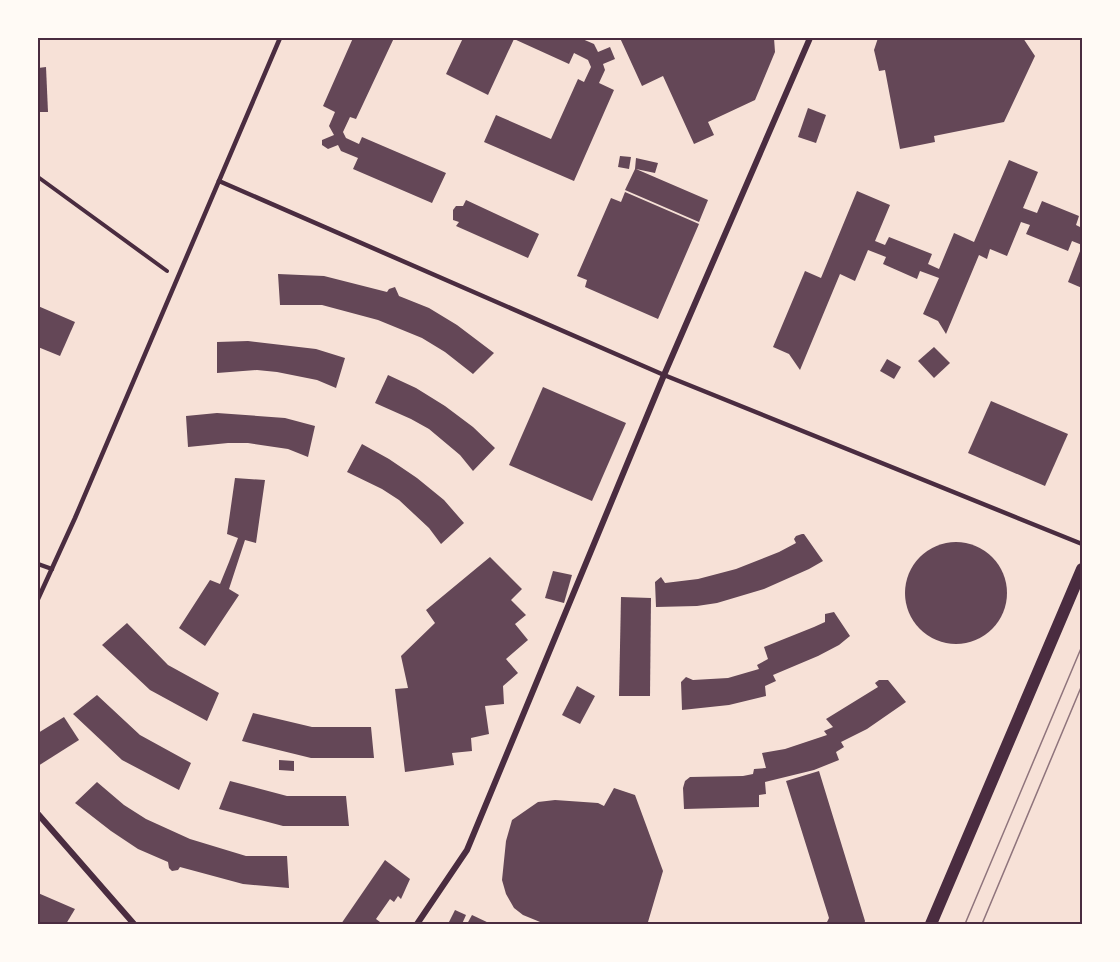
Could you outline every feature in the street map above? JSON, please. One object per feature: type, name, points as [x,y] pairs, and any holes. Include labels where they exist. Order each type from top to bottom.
[{"type":"main road","points":[[931,924],[1083,569]]},
{"type":"street","points":[[417,924],[467,850],[664,375],[810,38]]},
{"type":"street","points":[[38,814],[134,924]]},
{"type":"lane","points":[[38,598],[75,518],[280,38]]},
{"type":"lane","points":[[219,181],[664,375],[1083,544]]},
{"type":"lane","points":[[38,564],[51,569]]},
{"type":"path","points":[[38,177],[177,279]]},
{"type":"building","points":[[353,38],[394,38],[356,119],[350,117],[343,132],[346,138],[359,144],[362,137],[446,173],[432,203],[353,169],[358,158],[341,151],[338,145],[328,149],[322,145],[322,140],[334,135],[329,126],[335,112],[323,106]]},
{"type":"building","points":[[463,38],[580,38],[594,44],[598,52],[610,47],[615,59],[603,64],[605,70],[599,83],[614,90],[574,181],[484,142],[496,115],[551,139],[578,79],[584,82],[591,67],[588,60],[574,53],[569,64],[514,39],[488,95],[446,74]]},
{"type":"building","points":[[620,38],[774,38],[775,52],[755,100],[708,122],[714,135],[694,144],[663,76],[642,86]]},
{"type":"building","points":[[878,38],[1023,38],[1035,56],[1004,122],[934,136],[935,142],[900,149],[885,70],[879,71],[874,50]]},
{"type":"building","points":[[46,67],[48,112],[38,112],[38,68]]},
{"type":"building","points":[[808,108],[826,115],[816,143],[798,137]]},
{"type":"building","points":[[620,156],[631,157],[629,169],[618,167]]},
{"type":"building","points":[[636,158],[658,163],[655,173],[636,169],[708,200],[699,222],[625,190],[635,169]]},
{"type":"building","points":[[1009,160],[1038,172],[1023,208],[1037,213],[1042,201],[1079,216],[1076,225],[1082,228],[1082,245],[1072,241],[1068,251],[1026,234],[1030,225],[1021,222],[1007,256],[990,249],[987,259],[979,255],[946,334],[938,321],[923,314],[939,278],[920,271],[917,279],[883,264],[886,257],[868,250],[855,281],[840,274],[800,370],[789,354],[773,347],[805,271],[821,278],[857,191],[890,205],[875,241],[885,245],[889,237],[932,254],[928,264],[939,269],[954,233],[974,242]]},
{"type":"building","points":[[625,192],[699,224],[658,319],[585,287],[587,280],[577,276],[611,198],[621,202]]},
{"type":"building","points":[[466,200],[539,234],[528,258],[456,226],[459,222],[453,220],[453,210],[456,206],[463,206]]},
{"type":"building","points":[[1082,246],[1082,288],[1068,282]]},
{"type":"building","points":[[278,274],[324,276],[387,292],[395,287],[399,296],[429,308],[457,325],[494,353],[473,374],[445,352],[422,338],[378,320],[322,305],[280,305]]},
{"type":"building","points":[[38,306],[75,322],[60,356],[38,347]]},
{"type":"building","points":[[248,341],[316,349],[345,358],[336,388],[317,380],[277,372],[257,370],[217,373],[217,342]]},
{"type":"building","points":[[934,347],[950,363],[934,378],[918,361]]},
{"type":"building","points":[[887,359],[901,367],[894,379],[880,371]]},
{"type":"building","points":[[388,375],[416,388],[445,406],[473,427],[495,448],[473,471],[460,455],[429,429],[375,403]]},
{"type":"building","points":[[543,387],[626,423],[592,501],[509,465]]},
{"type":"building","points":[[991,401],[1068,434],[1045,486],[968,453]]},
{"type":"building","points":[[217,413],[285,418],[315,426],[308,457],[288,449],[248,443],[188,447],[186,416]]},
{"type":"building","points":[[362,444],[417,478],[444,500],[464,523],[441,544],[429,528],[399,500],[347,472]]},
{"type":"building","points":[[235,478],[265,480],[256,543],[245,540],[229,589],[239,595],[205,646],[179,628],[210,580],[220,584],[238,538],[227,534]]},
{"type":"building","points":[[802,534],[823,561],[809,569],[764,589],[717,603],[656,607],[655,582],[661,577],[665,583],[698,579],[736,569],[796,543],[794,539],[796,536]]},
{"type":"building","points":[[956,542],[985,550],[999,564],[1007,593],[999,622],[985,636],[956,644],[927,636],[913,622],[905,593],[913,564],[927,550]]},
{"type":"building","points":[[490,557],[522,589],[511,600],[526,615],[515,624],[528,640],[506,659],[518,673],[503,686],[504,704],[485,706],[489,734],[471,738],[472,751],[452,753],[454,765],[405,772],[395,689],[408,688],[401,656],[435,623],[426,610]]},
{"type":"building","points":[[553,571],[572,575],[564,603],[545,598]]},
{"type":"building","points":[[621,597],[651,598],[650,696],[619,696]]},
{"type":"building","points":[[834,612],[850,636],[839,645],[818,656],[773,675],[776,681],[765,686],[766,696],[729,705],[682,710],[681,682],[686,677],[693,680],[728,678],[759,669],[757,665],[768,659],[764,647],[825,622],[825,614]]},
{"type":"building","points":[[127,623],[168,665],[219,693],[207,721],[150,690],[102,645]]},
{"type":"building","points":[[879,680],[888,680],[906,702],[867,729],[841,742],[844,747],[836,752],[839,760],[814,770],[765,782],[766,794],[759,795],[759,807],[684,809],[683,788],[685,781],[690,777],[743,776],[753,774],[754,769],[766,768],[762,753],[785,749],[827,735],[824,731],[833,727],[826,719],[878,687],[875,683]]},
{"type":"building","points":[[577,686],[595,696],[580,724],[562,715]]},
{"type":"building","points":[[97,695],[140,735],[191,763],[179,790],[122,760],[73,714]]},
{"type":"building","points":[[253,713],[312,727],[371,727],[374,758],[311,758],[242,741]]},
{"type":"building","points":[[64,717],[79,740],[38,766],[38,733]]},
{"type":"building","points":[[279,760],[294,761],[294,771],[279,770]]},
{"type":"building","points":[[819,771],[865,921],[864,924],[826,924],[829,918],[786,781]]},
{"type":"building","points":[[230,781],[287,796],[346,796],[349,826],[283,826],[219,809]]},
{"type":"building","points":[[97,782],[124,805],[146,819],[190,839],[246,856],[287,856],[289,888],[243,884],[180,867],[172,871],[168,862],[138,849],[75,803]]},
{"type":"building","points":[[614,788],[635,795],[663,871],[648,922],[641,924],[545,924],[523,915],[514,908],[506,894],[502,880],[506,841],[512,820],[538,802],[555,800],[598,803],[604,806]]},
{"type":"building","points":[[385,860],[410,879],[401,899],[398,896],[394,902],[390,899],[376,919],[380,922],[378,924],[341,924]]},
{"type":"building","points":[[38,893],[75,909],[66,924],[38,923]]},
{"type":"building","points":[[455,910],[466,915],[462,924],[448,924]]},
{"type":"building","points":[[472,915],[491,924],[467,924]]},
{"type":"tram line","points":[[965,924],[1082,646]]},
{"type":"tram line","points":[[982,924],[1082,685]]}]
